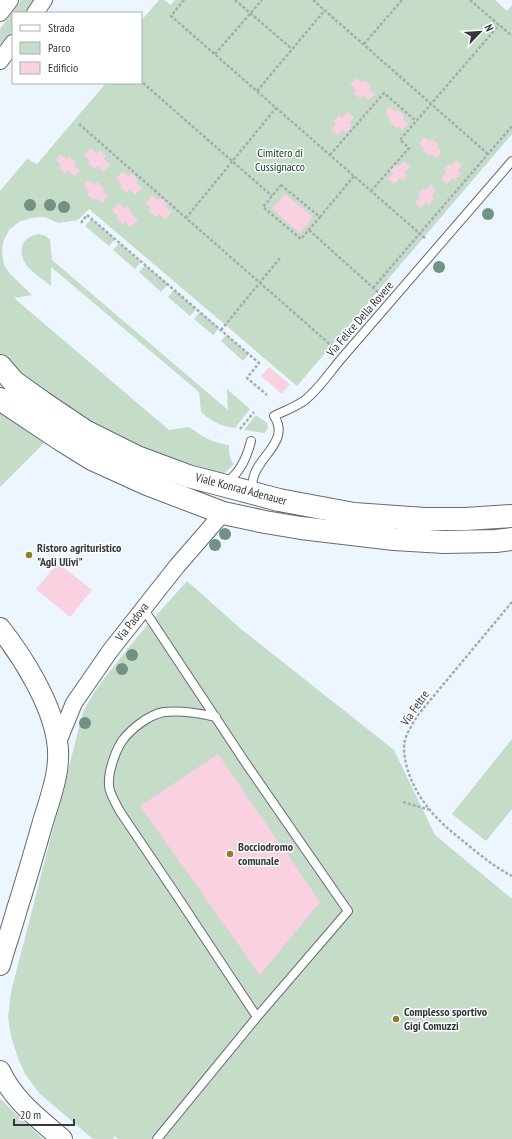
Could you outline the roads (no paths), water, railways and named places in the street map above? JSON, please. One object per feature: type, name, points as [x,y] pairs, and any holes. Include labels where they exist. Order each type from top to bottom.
[{"type":"main road","name":"Viale Konrad Adenauer","points":[[0,366],[14,382],[86,431],[137,457],[188,476],[254,494],[354,514],[425,519],[465,519],[512,516]]},
{"type":"main road","name":"Viale Konrad Adenauer","points":[[0,399],[92,459],[147,484],[223,513],[302,528],[394,539],[444,542],[496,541],[512,539]]},
{"type":"street","points":[[0,13],[10,0]]},
{"type":"street","points":[[36,12],[44,0]]},
{"type":"street","points":[[0,61],[12,44]]},
{"type":"street","name":"Via Padova","points":[[58,742],[74,703],[110,651],[177,566],[223,513]]},
{"type":"street","name":"Via Padova","points":[[0,628],[34,680],[51,717],[58,742],[58,769],[18,908],[0,964]]},
{"type":"street","points":[[0,1072],[6,1084],[24,1106],[62,1139]]},
{"type":"lane","name":"Via Felice Della Rovere","points":[[254,494],[252,481],[254,475],[277,438],[278,426],[274,416],[305,400],[314,391],[512,161]]},
{"type":"lane","points":[[221,485],[236,474],[244,463],[251,441]]},
{"type":"lane","points":[[144,608],[251,771],[348,911],[257,1017],[157,1139]]},
{"type":"lane","points":[[216,718],[193,712],[164,712],[153,716],[132,730],[122,742],[111,767],[109,786],[114,801],[121,813],[257,1017]]},
{"type":"place","name":"Ristoro agrituristico \"Agli Ulivi\"","points":[[29,555]]},
{"type":"place","name":"Bocciodromo comunale","points":[[230,854]]},
{"type":"place","name":"Complesso sportivo Gigi Comuzzi","points":[[396,1019]]},
{"type":"park label","name":"Cimitero di Cussignacco","points":[[280,160]]}]
